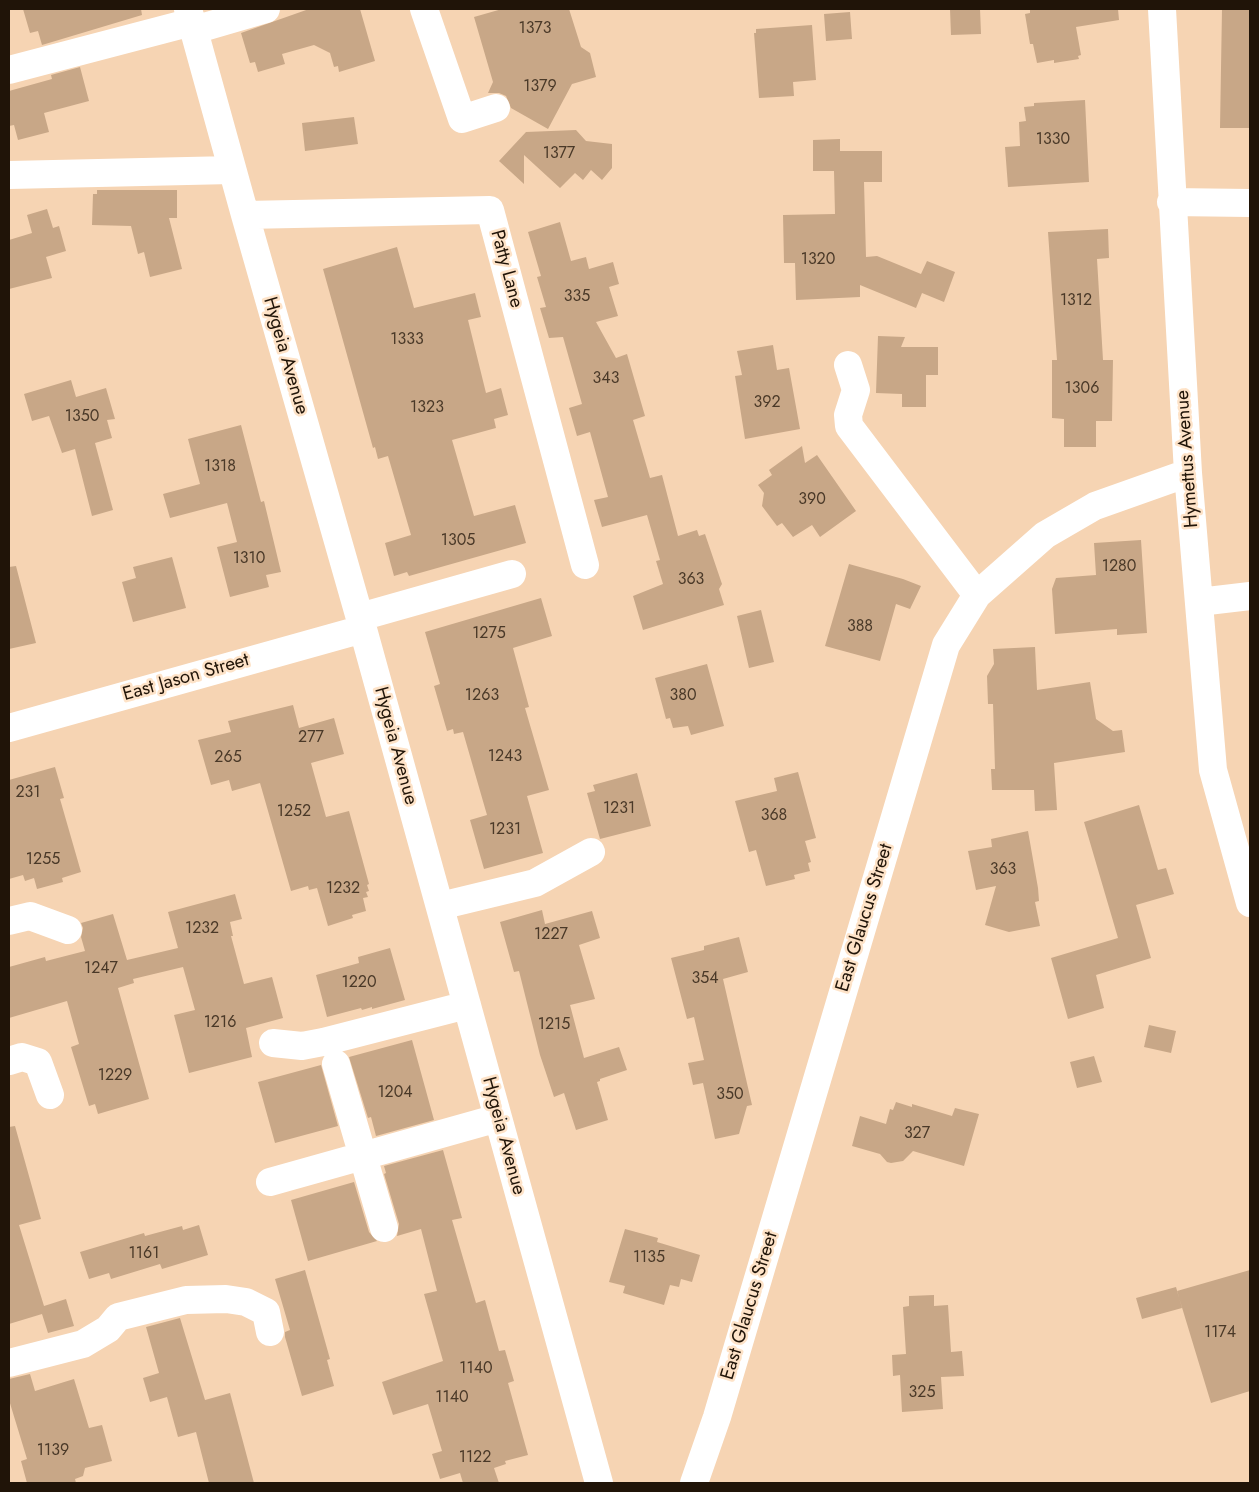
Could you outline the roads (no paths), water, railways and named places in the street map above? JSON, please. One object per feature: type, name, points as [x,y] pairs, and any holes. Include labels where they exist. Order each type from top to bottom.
[{"type":"street","points":[[9,70],[191,20],[266,9]]},
{"type":"street","points":[[424,9],[462,119],[496,108]]},
{"type":"street","name":"Hymettus Avenue","points":[[1162,9],[1188,473],[1213,770],[1250,903]]},
{"type":"street","name":"Hygeia Avenue","points":[[191,20],[245,216],[362,623],[599,1483]]},
{"type":"street","points":[[9,175],[232,170]]},
{"type":"street","points":[[1172,202],[1250,203]]},
{"type":"street","name":"Patty Lane","points":[[245,216],[490,210],[586,565]]},
{"type":"street","points":[[848,365],[856,390],[848,416],[849,426],[977,595]]},
{"type":"street","name":"East Glaucus Street","points":[[694,1483],[719,1408],[946,645],[977,595],[1045,535],[1095,506],[1188,473]]},
{"type":"street","name":"East Jason Street","points":[[9,728],[362,623],[512,574]]},
{"type":"street","points":[[1199,602],[1250,596]]},
{"type":"street","points":[[440,906],[535,883],[591,852]]},
{"type":"street","points":[[9,921],[30,916],[68,930]]},
{"type":"street","points":[[273,1043],[302,1046],[323,1042],[467,1005]]},
{"type":"street","points":[[9,1061],[22,1058],[38,1062],[50,1095]]},
{"type":"street","points":[[336,1064],[384,1228]]},
{"type":"street","points":[[270,1182],[498,1118]]},
{"type":"street","points":[[9,1363],[83,1344],[108,1329],[118,1317],[186,1300],[226,1299],[246,1302],[266,1312],[270,1332]]}]
